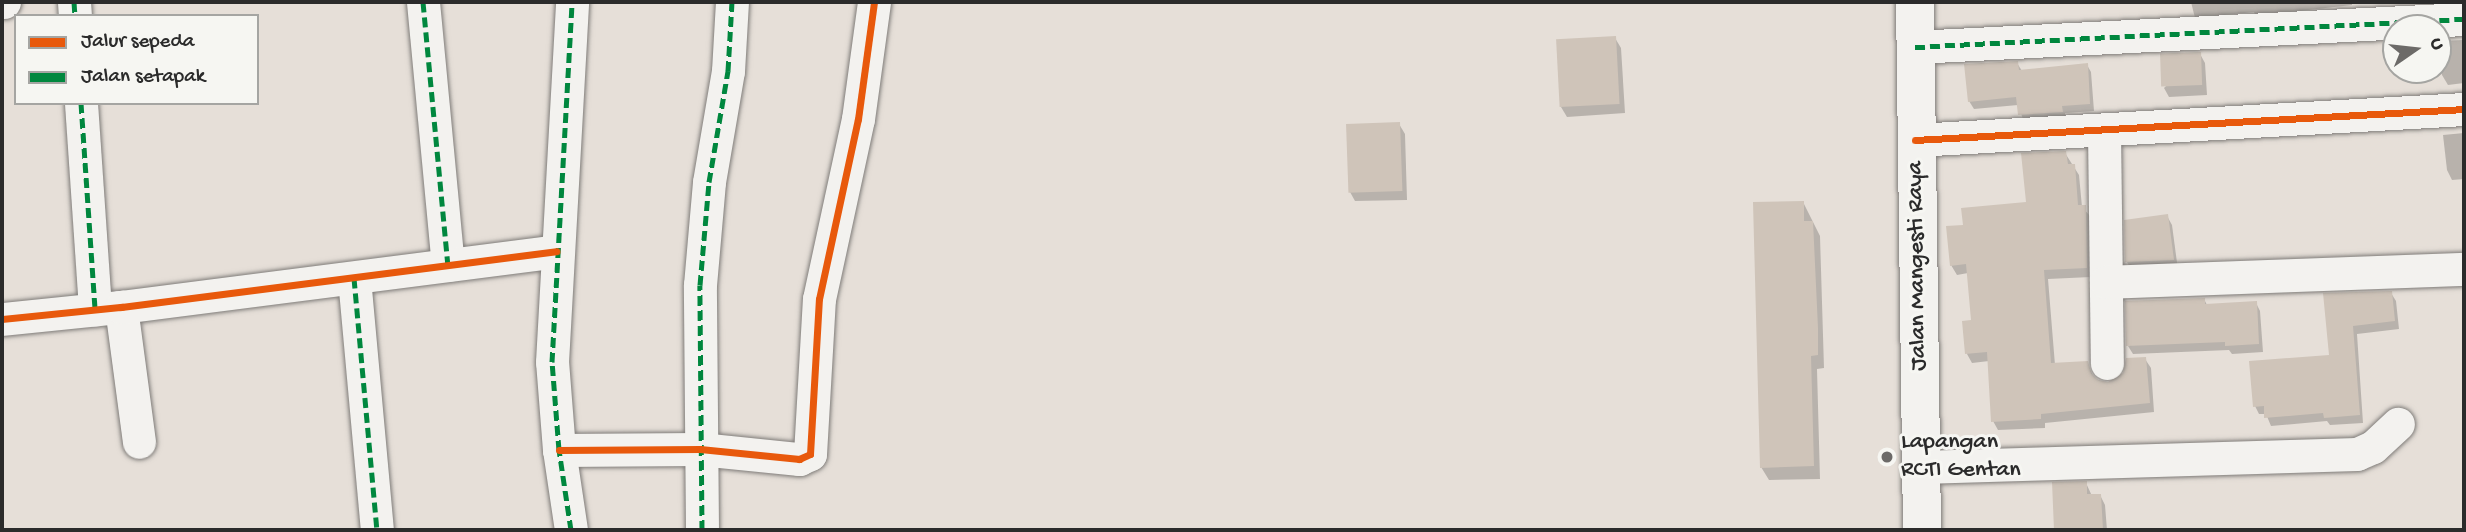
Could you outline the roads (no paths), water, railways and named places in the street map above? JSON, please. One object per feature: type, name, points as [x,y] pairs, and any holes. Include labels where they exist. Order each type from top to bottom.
[{"type":"street","points":[[423,2],[448,265]]},
{"type":"street","points":[[571,530],[559,450],[552,362],[556,251],[572,2]]},
{"type":"street","points":[[702,530],[700,285],[709,182],[728,71],[732,2]]},
{"type":"street","points":[[559,450],[700,449],[799,459],[810,454],[819,299],[858,120],[874,2]]},
{"type":"street","name":"Jalan Mangesti Raya","points":[[1915,2],[1922,530]]},
{"type":"street","points":[[1915,47],[2464,19]]},
{"type":"street","points":[[81,105],[108,309],[139,442]]},
{"type":"street","points":[[1915,141],[2464,110]]},
{"type":"street","points":[[2104,130],[2108,363]]},
{"type":"street","points":[[2,318],[108,309],[556,251]]},
{"type":"street","points":[[2106,282],[2464,269]]},
{"type":"street","points":[[355,278],[377,530]]},
{"type":"street","points":[[1921,467],[2357,454],[2373,447],[2398,424]]},
{"type":"place","name":"Lapangan RCTI Gentan","points":[[1887,457]]}]
